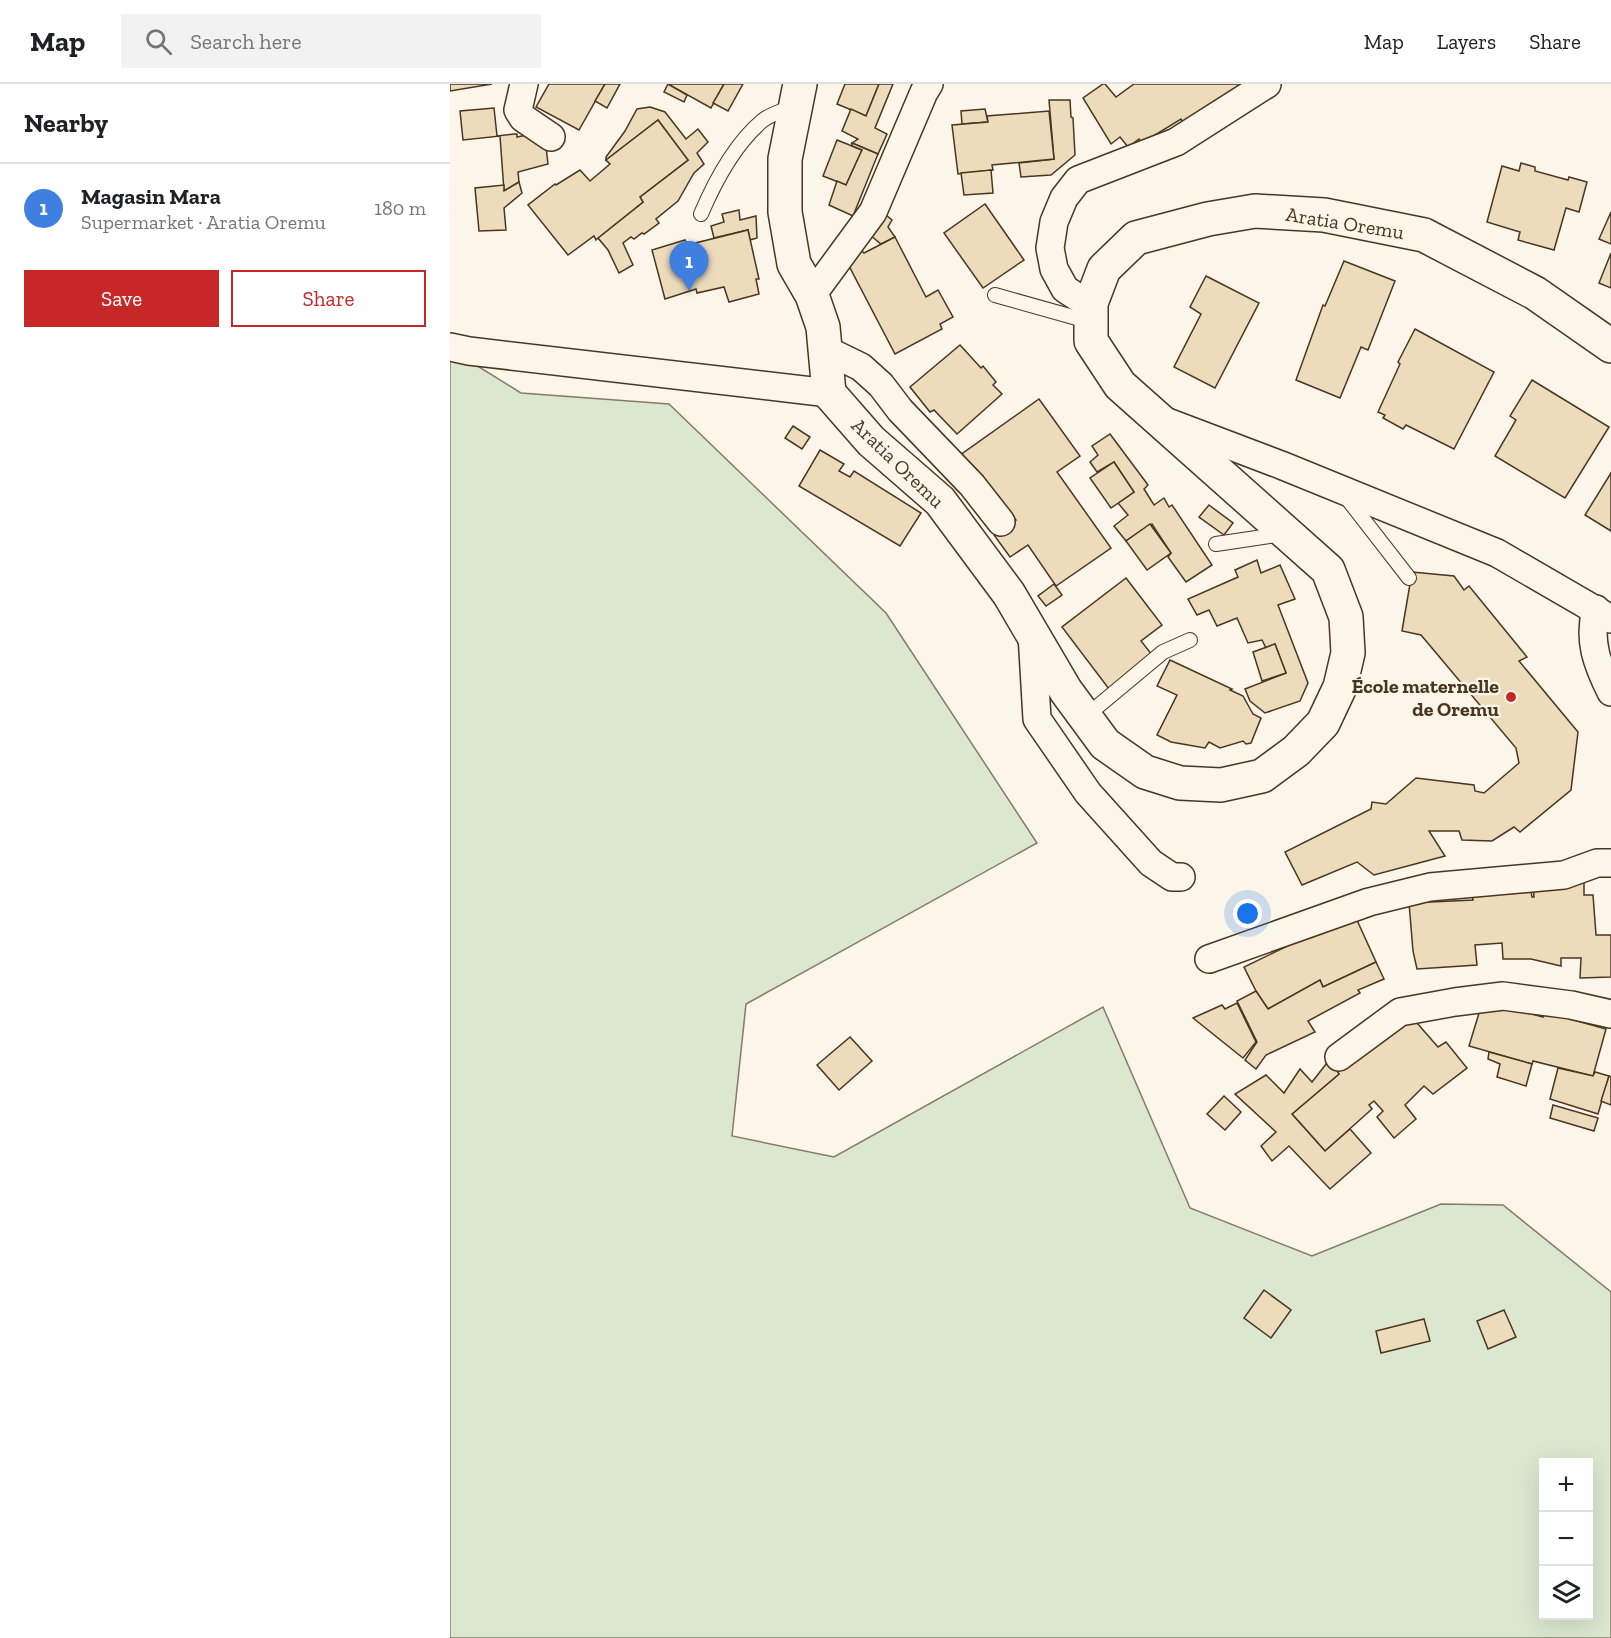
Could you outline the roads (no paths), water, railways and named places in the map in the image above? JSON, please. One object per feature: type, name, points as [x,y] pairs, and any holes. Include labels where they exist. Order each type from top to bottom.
[{"type":"main road","points":[[798,94],[785,159],[785,212],[794,264],[812,295],[823,327],[829,393]]},
{"type":"main road","name":"Aratia Oremu","points":[[829,393],[871,441],[940,501],[1009,594],[1066,691],[1106,744],[1145,772],[1180,783],[1221,785],[1262,776],[1296,751],[1323,723],[1340,687],[1348,653],[1346,617],[1328,570],[1120,385],[1091,341],[1091,314],[1104,269],[1136,238],[1208,219],[1255,211],[1324,215],[1424,235],[1535,293],[1611,346]]},
{"type":"street","points":[[524,84],[518,110],[524,118],[551,137]]},
{"type":"street","points":[[812,295],[873,212],[929,84]]},
{"type":"street","points":[[1091,314],[1065,289],[1054,269],[1050,248],[1054,222],[1064,198],[1078,180],[1176,142],[1267,84]]},
{"type":"street","points":[[450,347],[829,393]]},
{"type":"street","name":"Aratia Oremu","points":[[826,350],[861,367],[881,385],[900,410],[966,478],[1000,522]]},
{"type":"street","points":[[1155,417],[1340,488],[1497,553],[1604,614],[1592,626],[1595,653],[1611,692]]},
{"type":"street","name":"Aratia Oremu","points":[[1032,630],[1037,719],[1088,793],[1151,863],[1172,877],[1180,877]]},
{"type":"street","points":[[1209,959],[1369,902],[1430,887],[1564,875],[1597,863],[1611,862]]},
{"type":"street","points":[[1339,1057],[1400,1012],[1455,1002],[1503,996],[1571,1005],[1611,1014]]},
{"type":"lane","points":[[701,214],[726,165],[745,140],[763,120],[798,94]]},
{"type":"lane","points":[[995,296],[1091,314]]},
{"type":"lane","points":[[1340,488],[1409,578]]},
{"type":"lane","points":[[1216,544],[1288,533]]},
{"type":"lane","points":[[1085,717],[1163,652],[1190,640]]},
{"type":"place","name":"Magasin Mara","points":[[689,291]]},
{"type":"place","name":"École maternelle de Oremu","points":[[1511,697]]}]
